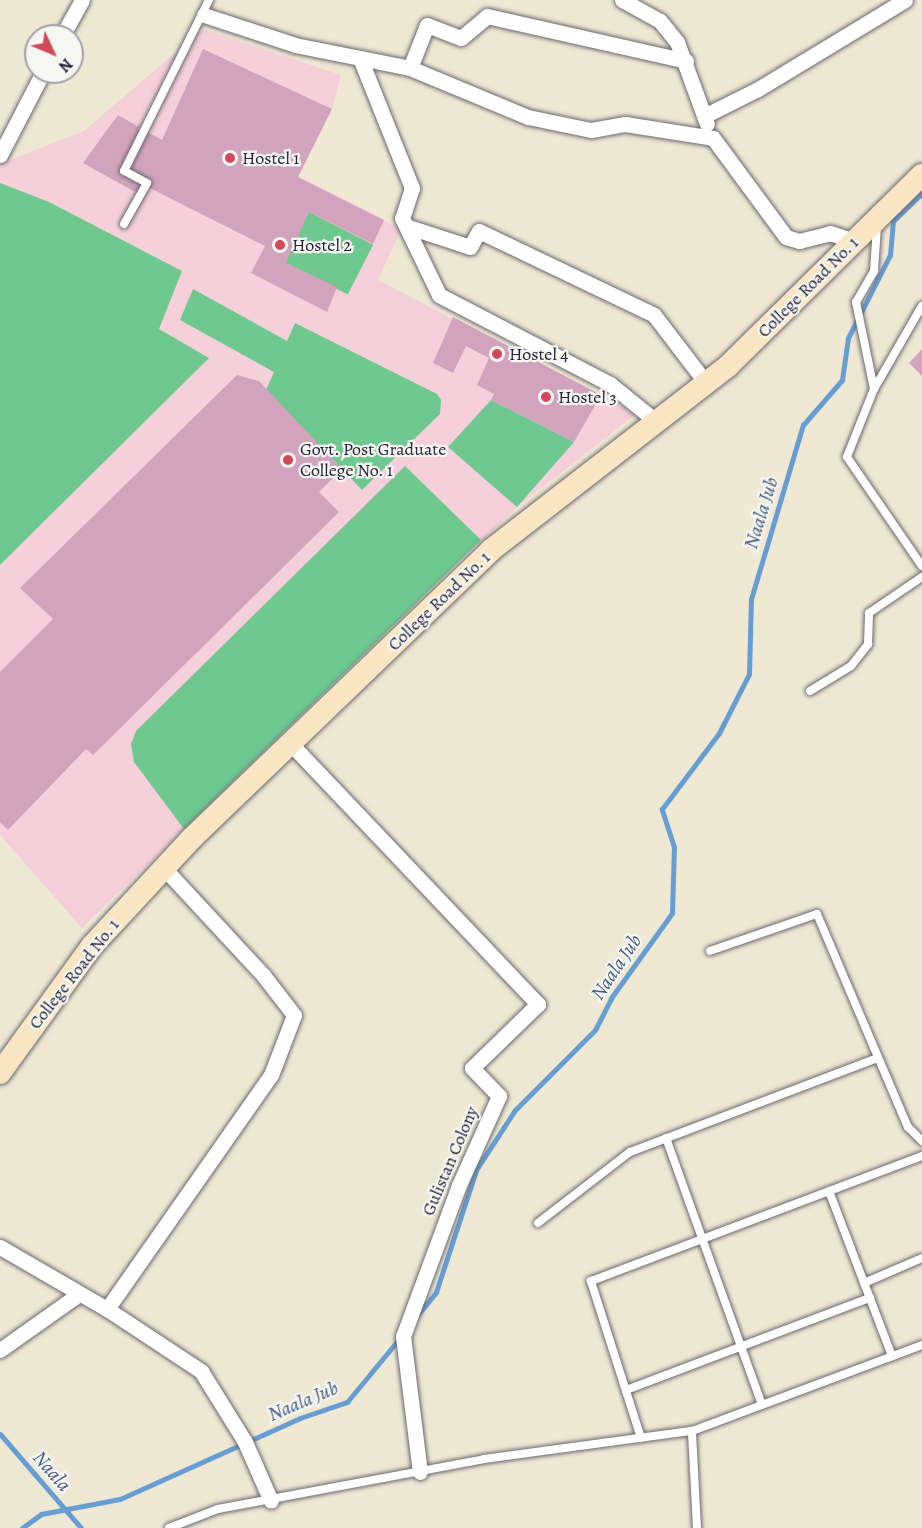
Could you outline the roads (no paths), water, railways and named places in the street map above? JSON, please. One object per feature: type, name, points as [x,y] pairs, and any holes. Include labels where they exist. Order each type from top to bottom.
[{"type":"main road","name":"College Road No. 1","points":[[0,1073],[92,946],[164,868],[291,744],[491,550],[706,383],[769,328],[922,175]]},
{"type":"street","points":[[69,24],[82,0]]},
{"type":"street","points":[[622,0],[660,21],[687,61],[713,138],[786,237],[799,241],[830,233],[855,241]]},
{"type":"street","points":[[638,8],[653,0]]},
{"type":"street","points":[[704,116],[758,89],[904,0]]},
{"type":"street","points":[[204,15],[295,45],[410,68],[537,119],[591,130],[625,124],[713,138]]},
{"type":"street","points":[[410,68],[427,25],[461,38],[487,16],[687,61]]},
{"type":"street","points":[[360,58],[412,188],[402,218],[439,294],[610,384],[657,422]]},
{"type":"street","points":[[0,155],[37,84]]},
{"type":"street","points":[[406,226],[470,247],[479,231],[654,315],[706,383]]},
{"type":"street","name":"Gulistan Colony","points":[[291,744],[538,1004],[472,1068],[499,1096],[459,1185],[402,1336],[420,1472]]},
{"type":"street","points":[[107,1309],[271,1075],[294,1015],[263,975],[164,868]]},
{"type":"street","points":[[0,1247],[107,1309],[201,1371],[245,1442],[271,1501]]},
{"type":"street","points":[[0,1350],[79,1294]]},
{"type":"lane","points":[[124,224],[147,183],[124,171],[204,15],[209,0]]},
{"type":"lane","points":[[874,389],[856,302],[874,271],[877,218]]},
{"type":"lane","points":[[922,306],[874,389],[847,457],[922,566]]},
{"type":"lane","points":[[810,691],[851,666],[868,644],[869,613],[922,577]]},
{"type":"lane","points":[[710,951],[817,914],[908,1127],[922,1141]]},
{"type":"lane","points":[[538,1223],[630,1152],[878,1058]]},
{"type":"lane","points":[[666,1138],[762,1404]]},
{"type":"lane","points":[[641,1438],[591,1281],[922,1156]]},
{"type":"lane","points":[[829,1191],[892,1356]]},
{"type":"lane","points":[[864,1283],[922,1258]]},
{"type":"lane","points":[[626,1390],[870,1298]]},
{"type":"lane","points":[[169,1528],[218,1509],[420,1472],[692,1431],[922,1345]]},
{"type":"lane","points":[[692,1431],[697,1528]]},
{"type":"waterway","name":"Naala Jub","points":[[416,1317],[436,1292],[476,1170],[515,1110],[595,1030],[611,998],[672,913],[674,847],[662,809],[719,733],[749,674],[751,599],[803,425],[842,380],[848,338],[890,255],[893,221],[922,193]]},
{"type":"waterway","name":"Naala Jub","points":[[22,1528],[41,1514],[120,1499],[300,1418],[347,1402],[399,1339]]},
{"type":"waterway","name":"Naala","points":[[0,1434],[81,1528]]},
{"type":"place","name":"Hostel 1","points":[[230,158]]},
{"type":"place","name":"Hostel 2","points":[[280,245]]},
{"type":"place","name":"Hostel 4","points":[[497,354]]},
{"type":"place","name":"Hostel 3","points":[[546,397]]},
{"type":"place","name":"Govt. Post Graduate College No. 1","points":[[288,460]]}]
